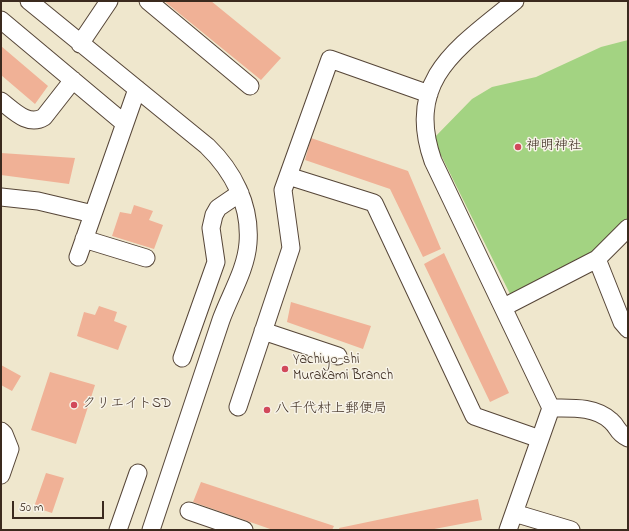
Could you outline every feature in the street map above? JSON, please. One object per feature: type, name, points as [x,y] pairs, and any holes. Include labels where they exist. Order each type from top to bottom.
[{"type":"street","points":[[29,1],[220,158],[228,169],[240,193],[248,226],[248,243],[245,262],[222,318],[153,529]]},
{"type":"street","points":[[148,1],[250,86]]},
{"type":"street","points":[[508,530],[551,408],[433,161],[424,127],[429,94],[439,72],[450,57],[463,44],[515,1]]},
{"type":"street","points":[[80,44],[108,2]]},
{"type":"street","points":[[1,20],[124,123]]},
{"type":"street","points":[[238,407],[291,248],[283,190],[330,59],[429,94]]},
{"type":"street","points":[[1,101],[28,120],[39,120],[44,117],[73,80]]},
{"type":"street","points":[[78,257],[137,89]]},
{"type":"street","points":[[288,176],[374,204],[474,416],[540,440]]},
{"type":"street","points":[[182,358],[216,262],[211,228],[214,215],[218,208],[240,193]]},
{"type":"street","points":[[1,196],[38,201],[93,214]]},
{"type":"street","points":[[504,307],[597,259],[628,228]]},
{"type":"street","points":[[84,239],[146,258]]},
{"type":"street","points":[[597,259],[622,322],[628,329]]},
{"type":"street","points":[[263,331],[338,356]]},
{"type":"street","points":[[551,408],[580,408],[596,412],[611,421],[620,434],[628,438]]},
{"type":"street","points":[[1,431],[4,434],[10,449],[1,475]]},
{"type":"street","points":[[118,530],[138,473]]},
{"type":"street","points":[[189,510],[244,530]]},
{"type":"street","points":[[514,513],[572,530]]},
{"type":"green space","points":[[628,40],[628,223],[603,246],[514,295],[510,294],[433,139],[472,99],[492,87],[536,77],[601,47]]},
{"type":"building","points":[[164,1],[211,1],[281,58],[261,80]]},
{"type":"building","points":[[1,46],[48,86],[35,104],[1,75]]},
{"type":"building","points":[[311,138],[408,171],[441,249],[423,257],[390,189],[305,160]]},
{"type":"building","points":[[1,153],[75,158],[69,184],[1,175]]},
{"type":"building","points":[[134,205],[153,211],[149,220],[163,225],[154,249],[112,236],[120,212],[131,214]]},
{"type":"building","points":[[444,253],[509,393],[490,402],[424,264]]},
{"type":"building","points":[[291,302],[371,326],[363,349],[287,322]]},
{"type":"building","points":[[99,306],[117,312],[114,321],[127,326],[118,350],[77,336],[84,312],[95,315]]},
{"type":"building","points":[[1,365],[21,376],[12,391],[1,385]]},
{"type":"building","points":[[50,372],[95,385],[76,444],[31,430]]},
{"type":"building","points":[[46,473],[64,478],[52,513],[34,507]]},
{"type":"building","points":[[201,482],[334,526],[332,530],[273,530],[193,502]]},
{"type":"building","points":[[478,499],[482,520],[429,530],[340,530],[339,528]]},
{"type":"place","name":"神明神社","points":[[518,147]]},
{"type":"place","name":"Yachiyo-shi Murakami Branch","points":[[285,369]]},
{"type":"place","name":"クリエイトSD","points":[[74,405]]},
{"type":"place","name":"八千代村上郵便局","points":[[267,410]]}]
